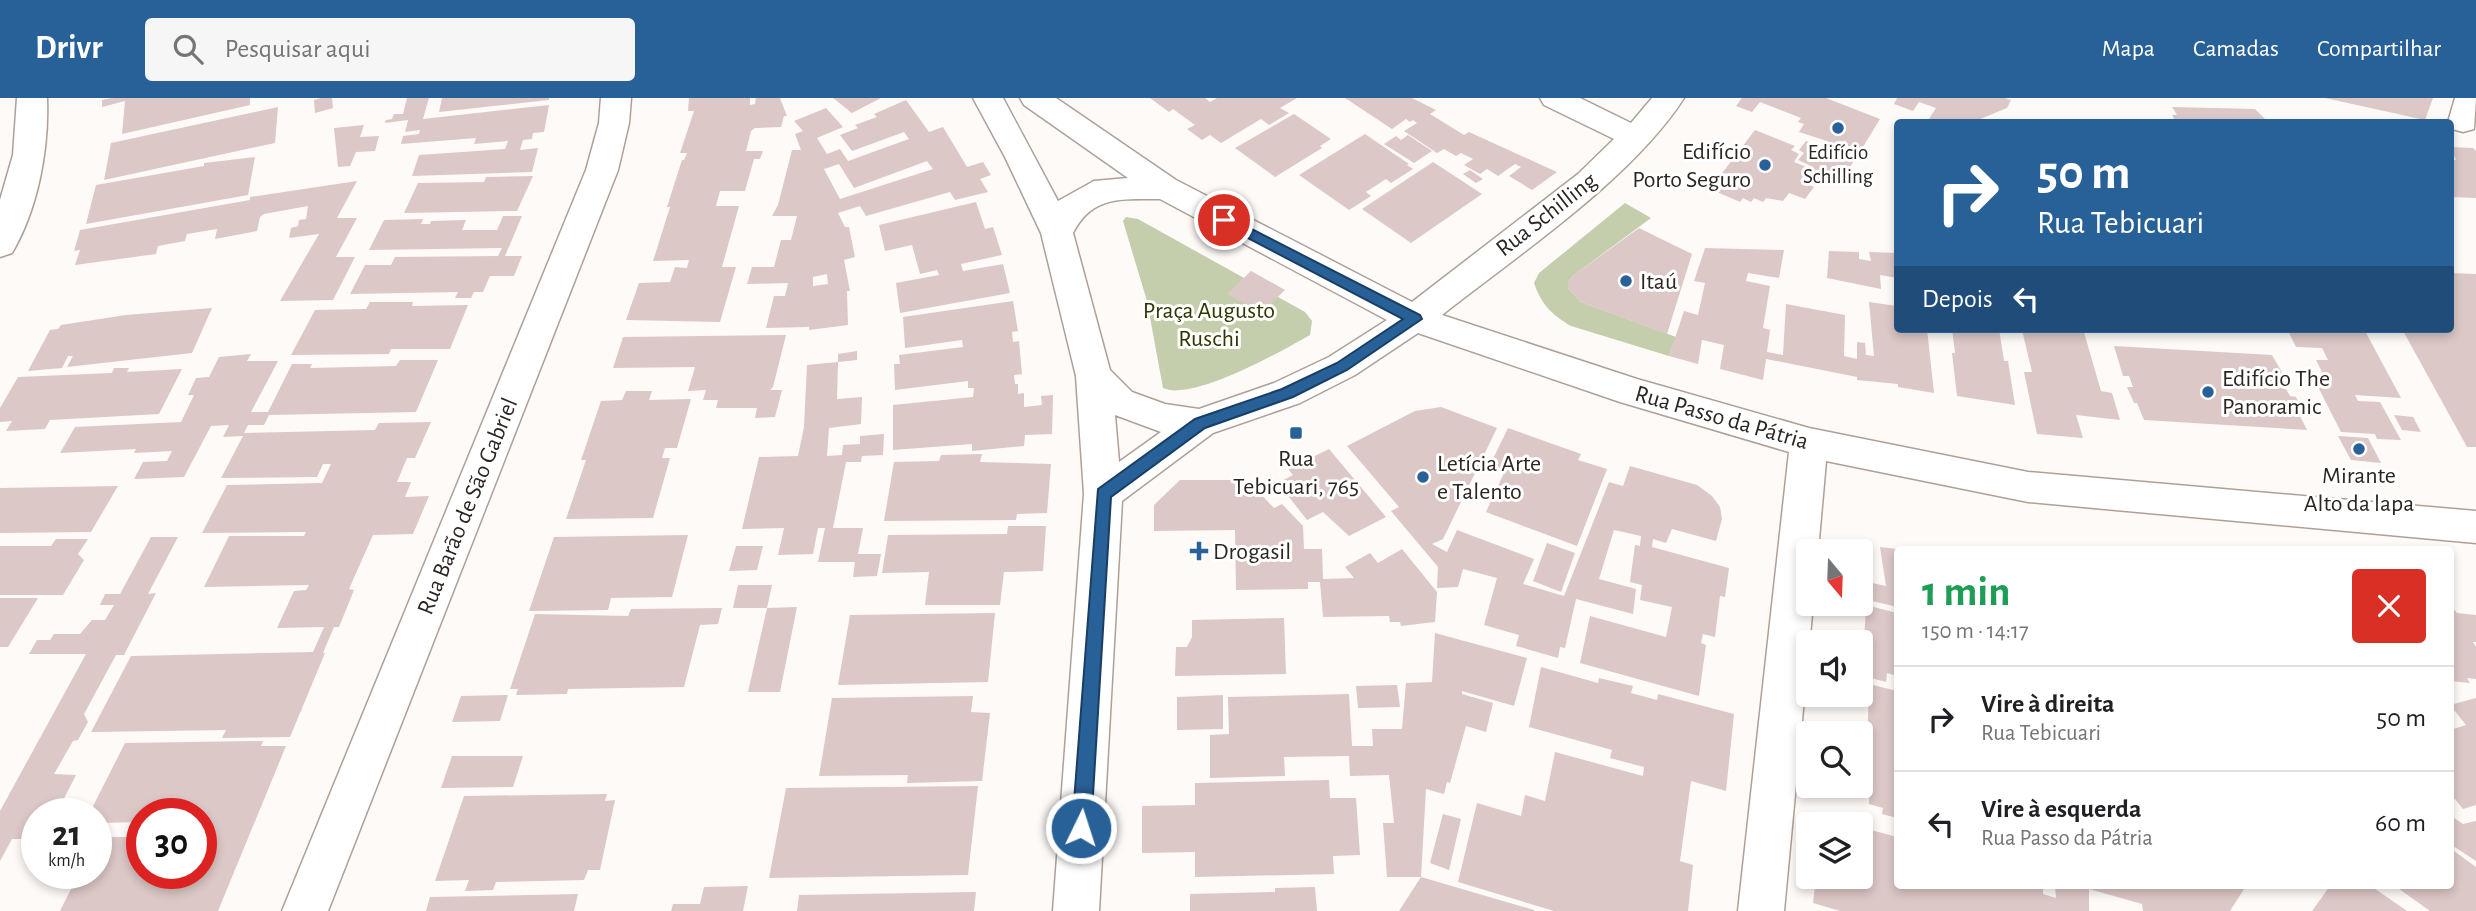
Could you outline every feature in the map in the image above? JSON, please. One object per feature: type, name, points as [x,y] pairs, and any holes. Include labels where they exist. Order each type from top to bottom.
[{"type":"street","points":[[0,245],[19,195],[34,122],[32,98]]},
{"type":"street","name":"Rua Barão de São Gabriel","points":[[305,911],[603,170],[614,123],[616,98]]},
{"type":"street","points":[[988,98],[1021,157],[1057,233],[1094,376],[1104,494],[1076,911]]},
{"type":"street","name":"Rua Passo da Pátria","points":[[1035,98],[1165,188],[1415,319],[1633,392],[1809,443],[2028,486],[2472,531]]},
{"type":"street","points":[[1555,98],[1635,137]]},
{"type":"street","name":"Rua Schilling","points":[[1200,424],[1287,393],[1342,366],[1415,319],[1589,182],[1635,137],[1669,98]]},
{"type":"street","points":[[1057,233],[1069,209],[1105,189],[1165,188]]},
{"type":"street","points":[[1094,376],[1119,402],[1163,418],[1200,424]]},
{"type":"street","points":[[1104,494],[1200,424]]},
{"type":"street","points":[[1761,911],[1809,443]]},
{"type":"green space","points":[[1625,203],[1651,218],[1574,275],[1568,282],[1568,288],[1581,302],[1676,337],[1669,356],[1571,326],[1548,308],[1534,283],[1539,273]]},
{"type":"green space","name":"Praça Augusto Ruschi","points":[[1126,217],[1138,219],[1305,312],[1312,321],[1310,335],[1215,382],[1194,388],[1163,388],[1147,301],[1123,221]]},
{"type":"building","points":[[250,98],[250,105],[122,134],[125,101],[102,107],[102,100]]},
{"type":"building","points":[[332,98],[333,108],[315,113],[314,100]]},
{"type":"building","points":[[407,98],[429,98],[423,119],[549,105],[544,132],[533,133],[532,139],[523,140],[520,150],[538,148],[532,172],[412,176],[419,155],[505,149],[508,141],[474,144],[476,138],[401,144],[403,136],[419,134],[420,130],[405,132],[408,120],[385,123],[386,120],[392,119],[394,114],[403,114]]},
{"type":"building","points":[[442,98],[549,98],[549,100],[439,112]]},
{"type":"building","points":[[689,98],[750,98],[750,105],[755,104],[756,98],[780,98],[787,116],[784,116],[781,127],[755,128],[751,131],[746,151],[763,151],[760,159],[754,159],[745,191],[720,191],[716,206],[739,206],[722,267],[736,267],[720,322],[626,320],[639,283],[670,282],[675,267],[687,268],[689,260],[653,261],[670,207],[667,207],[682,160],[687,153],[680,153],[694,111],[688,111]]},
{"type":"building","points":[[833,98],[881,98],[852,113]]},
{"type":"building","points":[[1150,98],[1205,98],[1210,102],[1217,98],[1297,98],[1280,108],[1289,113],[1269,125],[1261,119],[1221,143],[1210,135],[1202,140],[1187,129],[1195,125],[1173,109],[1169,112]]},
{"type":"building","points":[[1345,98],[1412,98],[1436,110],[1430,114],[1464,135],[1469,132],[1557,172],[1532,190],[1509,176],[1521,167],[1515,164],[1498,176],[1487,169],[1480,174],[1464,165],[1473,159],[1461,153],[1456,156],[1444,149],[1437,153],[1404,131],[1417,123],[1413,120],[1410,122],[1406,119],[1392,129]]},
{"type":"building","name":"Edifício Schilling","points":[[1742,98],[1826,98],[1880,119],[1858,155],[1799,132],[1804,124],[1798,122],[1801,118],[1760,102],[1752,112],[1736,106]]},
{"type":"building","points":[[1897,98],[2011,100],[2007,108],[1980,119],[1929,119],[1936,108],[1919,102],[1913,111],[1894,104]]},
{"type":"building","points":[[2325,98],[2433,98],[2425,119]]},
{"type":"building","points":[[906,100],[929,132],[943,127],[967,167],[983,162],[991,175],[980,179],[988,192],[955,200],[950,192],[866,216],[860,206],[838,213],[845,227],[849,227],[855,257],[844,260],[850,291],[847,291],[848,325],[809,330],[809,327],[766,328],[774,296],[785,296],[788,283],[747,284],[752,267],[774,267],[781,240],[791,240],[797,216],[772,216],[778,205],[792,150],[801,150],[795,134],[803,131],[794,121],[826,108],[843,127],[817,138],[827,154],[840,149],[848,161],[909,139],[904,132],[852,151],[840,135],[858,128],[855,125],[877,117],[874,114]],"holes":[[[927,161],[933,169],[840,199],[824,169],[839,164],[854,188]],[[827,274],[828,284],[813,286],[813,277]]]},
{"type":"building","points":[[278,107],[275,143],[104,180],[111,143]]},
{"type":"building","points":[[2172,107],[2255,109],[2265,119],[2174,119],[2172,115],[2177,115]]},
{"type":"building","points":[[1294,114],[1331,139],[1320,146],[1322,148],[1275,177],[1235,148]]},
{"type":"building","points":[[364,125],[360,137],[379,136],[375,151],[356,152],[350,166],[338,167],[334,128]]},
{"type":"building","name":"Edifício Porto Seguro","points":[[1755,130],[1795,146],[1791,150],[1799,154],[1794,162],[1809,168],[1800,181],[1814,187],[1805,199],[1789,193],[1783,201],[1766,198],[1763,202],[1754,198],[1751,202],[1743,198],[1740,202],[1710,189]]},
{"type":"building","points":[[1365,134],[1413,169],[1391,183],[1386,179],[1366,192],[1371,196],[1349,210],[1299,175]]},
{"type":"building","points":[[1408,135],[1432,151],[1414,163],[1384,144],[1396,136],[1401,140]]},
{"type":"building","points":[[1806,141],[1854,161],[1842,178],[1835,175],[1828,184],[1806,176],[1813,167],[1798,160],[1804,153],[1799,150]]},
{"type":"building","points":[[2454,147],[2473,148],[2476,151],[2476,198],[2454,197]]},
{"type":"building","points":[[255,157],[248,195],[86,224],[96,185],[204,166],[204,163]]},
{"type":"building","points":[[1433,162],[1482,194],[1411,243],[1362,209]]},
{"type":"building","points":[[1470,170],[1483,179],[1476,183],[1463,174]]},
{"type":"building","points":[[533,176],[517,211],[404,213],[418,183],[484,182],[486,177]]},
{"type":"building","points":[[357,181],[337,218],[357,218],[336,257],[355,257],[333,300],[280,301],[319,234],[289,238],[291,228],[298,226],[299,220],[306,219],[308,206],[264,214],[260,217],[257,231],[215,239],[217,229],[187,234],[185,241],[158,246],[156,254],[75,265],[80,250],[74,251],[80,230],[250,200],[250,197]]},
{"type":"building","points":[[976,202],[985,229],[993,227],[1002,255],[961,264],[963,271],[1003,264],[1010,293],[900,313],[896,283],[939,275],[937,270],[920,274],[912,245],[885,251],[879,225]]},
{"type":"building","points":[[503,216],[522,216],[505,256],[522,256],[514,276],[490,276],[483,292],[474,292],[471,298],[455,298],[458,292],[350,294],[365,265],[391,265],[395,257],[498,256],[502,248],[369,250],[384,220],[423,219],[421,224],[430,224],[431,221],[466,220],[462,230],[497,230]]},
{"type":"building","name":"Itaú","points":[[1639,228],[1692,254],[1667,334],[1581,302],[1568,288],[1568,282],[1574,275]]},
{"type":"building","points":[[1705,248],[1784,250],[1779,278],[1748,273],[1746,281],[1770,286],[1763,328],[1770,330],[1767,352],[1783,355],[1786,304],[1845,315],[1844,356],[1857,359],[1857,342],[1865,343],[1866,355],[1874,356],[1869,302],[1894,306],[1894,333],[1927,333],[1934,393],[1898,387],[1898,384],[1857,380],[1857,377],[1766,359],[1763,380],[1720,369],[1724,345],[1702,340],[1698,364],[1669,356],[1684,311],[1698,315],[1705,283],[1694,281]]},
{"type":"building","points":[[1829,251],[1859,252],[1859,259],[1871,261],[1869,252],[1894,253],[1894,277],[1880,275],[1881,289],[1827,278]]},
{"type":"building","points":[[1251,271],[1285,290],[1261,313],[1227,294]]},
{"type":"building","points":[[2454,273],[2476,274],[2476,447],[2467,447],[2404,333],[2454,333]]},
{"type":"building","points":[[1013,301],[1018,331],[1012,332],[1013,342],[1019,341],[1022,374],[1014,375],[1015,384],[1018,384],[1018,394],[1024,393],[1024,407],[1042,405],[1041,396],[1053,395],[1052,434],[1025,435],[1024,446],[972,451],[972,444],[893,450],[893,405],[973,397],[974,388],[968,388],[968,381],[895,390],[894,364],[900,364],[899,355],[963,347],[962,340],[905,348],[903,317]]},
{"type":"building","points":[[370,302],[413,302],[412,306],[468,305],[450,349],[391,349],[389,354],[291,355],[315,310],[366,309]]},
{"type":"building","points":[[212,308],[192,353],[67,367],[73,356],[68,356],[62,368],[28,371],[50,330],[58,329],[61,325],[126,315]]},
{"type":"building","points":[[1952,333],[2000,333],[2004,361],[2008,361],[2015,405],[1957,396],[1952,353],[1955,353]]},
{"type":"building","points":[[2023,333],[2084,333],[2101,391],[2112,393],[2120,420],[2076,415],[2083,438],[2037,434],[2024,372],[2032,372]]},
{"type":"building","points":[[2289,333],[2366,333],[2401,398],[2355,395],[2358,401],[2380,402],[2401,440],[2377,439],[2375,434],[2341,432],[2312,375],[2324,376],[2316,360],[2328,360],[2322,348],[2296,347]]},
{"type":"building","points":[[786,335],[770,390],[782,390],[775,417],[755,418],[757,408],[716,408],[718,400],[703,400],[706,390],[688,391],[695,367],[613,368],[623,337]]},
{"type":"building","name":"Edifício The Panoramic","points":[[2114,346],[2272,355],[2290,386],[2284,386],[2290,396],[2296,397],[2304,414],[2299,414],[2307,430],[2144,420],[2127,387],[2133,387],[2129,376],[2123,376]]},
{"type":"building","points":[[857,351],[857,360],[838,362],[838,354]]},
{"type":"building","points":[[251,354],[247,361],[278,361],[251,412],[268,412],[292,364],[312,364],[310,368],[396,366],[400,360],[438,360],[416,412],[269,415],[264,425],[248,425],[244,433],[375,430],[379,423],[431,422],[415,458],[407,458],[397,482],[411,482],[405,497],[429,496],[413,534],[373,535],[349,589],[354,590],[339,627],[334,627],[290,737],[222,738],[226,730],[91,732],[131,656],[313,652],[324,627],[277,628],[294,591],[306,590],[309,585],[204,587],[229,536],[304,536],[306,532],[202,533],[227,485],[322,483],[331,464],[323,464],[317,477],[221,478],[243,436],[223,437],[229,425],[211,426],[184,477],[134,479],[143,462],[167,461],[172,451],[134,453],[136,449],[60,453],[75,427],[181,422],[194,395],[188,395],[196,378],[209,377],[219,357]]},
{"type":"building","points":[[838,362],[837,399],[862,397],[861,424],[829,428],[827,456],[842,455],[843,445],[860,444],[860,436],[884,434],[883,455],[862,456],[861,462],[846,462],[833,528],[863,528],[858,554],[881,554],[877,576],[853,577],[855,562],[818,562],[825,528],[818,528],[813,554],[778,555],[784,528],[742,529],[759,457],[798,456],[804,427],[807,365]]},
{"type":"building","points":[[114,368],[129,368],[127,372],[182,369],[159,414],[50,420],[45,429],[6,431],[12,421],[0,422],[0,408],[18,377],[112,373]]},
{"type":"building","points":[[626,391],[652,391],[649,400],[691,399],[677,448],[665,448],[662,458],[670,458],[653,518],[566,519],[586,460],[581,460],[601,401],[622,400]]},
{"type":"building","points":[[1441,407],[1497,428],[1443,539],[1432,544],[1447,552],[1457,530],[1534,559],[1523,584],[1564,596],[1609,482],[1623,486],[1630,466],[1697,485],[1712,496],[1720,507],[1722,519],[1716,541],[1672,529],[1666,543],[1653,539],[1652,547],[1729,568],[1725,597],[1720,596],[1715,637],[1703,634],[1701,643],[1706,645],[1699,696],[1580,663],[1590,616],[1666,637],[1672,607],[1640,600],[1642,585],[1630,582],[1635,545],[1640,546],[1641,536],[1614,530],[1599,579],[1636,589],[1633,614],[1576,599],[1565,648],[1560,647],[1558,658],[1516,646],[1519,635],[1484,625],[1497,578],[1463,569],[1458,587],[1437,588],[1438,567],[1391,511],[1399,507],[1347,446],[1415,411]]},
{"type":"building","points":[[2394,415],[2413,417],[2421,432],[2402,430]]},
{"type":"building","points":[[1508,428],[1581,454],[1578,460],[1607,469],[1577,546],[1486,512],[1504,473],[1489,467]]},
{"type":"building","name":"Mirante Alto da lapa","points":[[2338,436],[2368,438],[2381,463],[2351,460]]},
{"type":"building","points":[[1329,449],[1386,517],[1349,536],[1323,512],[1307,520],[1278,483],[1293,475],[1288,469]]},
{"type":"building","points":[[982,454],[980,462],[1051,464],[1047,513],[1017,514],[1016,520],[884,521],[894,462],[939,461],[941,455]]},
{"type":"building","points":[[1180,480],[1247,480],[1274,508],[1282,504],[1303,526],[1304,549],[1322,549],[1323,579],[1354,578],[1345,567],[1370,553],[1378,563],[1402,549],[1437,592],[1435,622],[1401,626],[1400,622],[1390,622],[1389,616],[1323,617],[1320,582],[1308,582],[1308,589],[1236,590],[1235,530],[1154,531],[1154,505]]},
{"type":"building","points":[[118,486],[91,532],[0,533],[0,488]]},
{"type":"building","points":[[1008,526],[1046,526],[1043,571],[1004,572],[1000,605],[925,605],[929,572],[882,573],[888,535],[1007,534]]},
{"type":"building","points":[[688,535],[672,597],[611,598],[608,610],[529,611],[554,537]]},
{"type":"building","points":[[151,537],[178,537],[148,594],[156,593],[124,655],[116,655],[84,714],[88,722],[78,740],[73,741],[54,774],[76,775],[64,798],[21,798],[21,839],[12,839],[0,861],[0,811],[86,654],[29,654],[37,640],[50,640],[54,634],[80,634],[92,620],[105,620],[114,605],[100,605],[105,594],[120,594]]},
{"type":"building","points":[[56,539],[88,539],[78,554],[84,560],[63,595],[0,595],[0,546],[51,546]]},
{"type":"building","points":[[1547,543],[1575,553],[1561,592],[1533,581]]},
{"type":"building","points":[[736,546],[763,546],[757,570],[729,571]]},
{"type":"building","points":[[1880,547],[1894,549],[1894,606],[1873,601],[1873,583],[1886,586]]},
{"type":"building","points":[[738,585],[772,585],[767,608],[733,608]]},
{"type":"building","points":[[0,598],[38,598],[8,647],[0,647]]},
{"type":"building","points":[[797,607],[780,692],[748,692],[767,608]]},
{"type":"building","points":[[1873,607],[1894,612],[1894,675],[1887,673],[1886,682],[1873,678],[1873,630],[1865,630],[1865,616],[1873,616]]},
{"type":"building","points":[[722,608],[718,624],[700,625],[684,687],[568,689],[567,694],[516,695],[518,689],[510,689],[535,614],[628,616],[631,609]]},
{"type":"building","points":[[2454,610],[2457,613],[2476,615],[2476,642],[2473,642],[2476,647],[2476,679],[2467,678],[2470,683],[2454,681]]},
{"type":"building","points":[[995,613],[988,682],[838,685],[850,615]]},
{"type":"building","points":[[1284,618],[1286,674],[1175,676],[1176,647],[1187,647],[1192,637],[1192,620]]},
{"type":"building","points":[[1435,633],[1527,658],[1514,706],[1462,691],[1462,694],[1493,703],[1486,732],[1466,726],[1450,783],[1447,782],[1444,794],[1426,789],[1421,877],[1387,877],[1383,823],[1394,823],[1389,775],[1350,776],[1349,756],[1284,757],[1285,776],[1210,778],[1210,735],[1229,734],[1228,697],[1349,694],[1352,746],[1373,746],[1372,729],[1402,729],[1406,683],[1432,682]]},
{"type":"building","points":[[1541,667],[1598,683],[1599,678],[1633,686],[1631,693],[1657,700],[1658,694],[1734,714],[1726,791],[1691,781],[1680,861],[1693,865],[1688,911],[1554,911],[1458,882],[1477,803],[1521,816],[1525,795],[1545,801],[1555,752],[1643,776],[1644,767],[1610,758],[1612,750],[1529,727]]},
{"type":"building","points":[[1397,685],[1400,707],[1358,708],[1356,686]]},
{"type":"building","points":[[1873,685],[1894,690],[1894,817],[1882,814],[1883,808],[1869,804],[1869,798],[1873,798],[1873,721],[1868,721],[1868,707],[1873,707]]},
{"type":"building","points":[[508,695],[500,721],[452,722],[461,696]]},
{"type":"building","points":[[1223,695],[1223,729],[1177,730],[1177,697]]},
{"type":"building","points":[[973,696],[971,712],[990,713],[982,781],[907,783],[908,775],[819,776],[832,698]]},
{"type":"building","points":[[2476,698],[2476,805],[2463,809],[2454,798],[2454,729],[2466,725],[2454,710],[2454,704]]},
{"type":"building","points":[[263,741],[261,746],[286,746],[218,911],[60,911],[71,889],[112,889],[112,837],[126,837],[126,889],[217,889],[217,798],[126,798],[126,822],[112,823],[112,798],[97,798],[125,743]]},
{"type":"building","points":[[452,756],[523,756],[513,787],[441,788]]},
{"type":"building","points":[[1329,780],[1330,798],[1356,798],[1360,855],[1333,856],[1334,874],[1195,877],[1195,852],[1142,853],[1142,806],[1195,805],[1195,783]]},
{"type":"building","points":[[978,786],[968,875],[769,878],[786,788]]},
{"type":"building","points":[[607,794],[605,801],[615,800],[600,870],[588,870],[584,880],[496,882],[493,890],[465,891],[469,880],[435,881],[464,796]]},
{"type":"building","points":[[1443,814],[1461,819],[1449,870],[1430,863]]},
{"type":"building","points":[[2454,818],[2463,824],[2476,821],[2476,861],[2454,847]]},
{"type":"building","points":[[1873,831],[1894,836],[1894,889],[2043,889],[2043,894],[2056,898],[2055,889],[2089,889],[2089,911],[1840,911],[1813,903],[1815,889],[1873,889]]},
{"type":"building","points":[[2454,851],[2476,867],[2476,911],[2430,911],[2399,889],[2454,889]]},
{"type":"building","points":[[1421,877],[1534,910],[1534,911],[1399,911]]},
{"type":"building","points":[[748,886],[743,911],[671,911],[673,904],[700,904],[704,887]]},
{"type":"building","points":[[1315,887],[1317,911],[1190,911],[1190,894],[1275,892],[1275,888]]},
{"type":"building","points":[[2089,889],[2244,889],[2230,911],[2143,911],[2142,904]]},
{"type":"building","points":[[2328,889],[2375,889],[2407,911],[2312,911]]},
{"type":"building","points":[[976,892],[974,911],[797,911],[799,895]]},
{"type":"building","points":[[578,894],[574,911],[426,911],[430,897]]},
{"type":"place","name":"Edifício Schilling","points":[[1838,128]]},
{"type":"place","name":"Edifício Porto Seguro","points":[[1765,165]]},
{"type":"place","name":"Itaú","points":[[1626,281]]},
{"type":"place","name":"Edifício The Panoramic","points":[[2208,392]]},
{"type":"place","name":"Rua Tebicuari, 765","points":[[1296,433]]},
{"type":"place","name":"Mirante Alto da lapa","points":[[2359,449]]},
{"type":"place","name":"Letícia Arte e Talento","points":[[1423,477]]},
{"type":"place","name":"Drogasil","points":[[1199,551]]},
{"type":"route","points":[[1081,828],[1104,494],[1200,424],[1287,393],[1342,366],[1415,319],[1224,220]]}]
